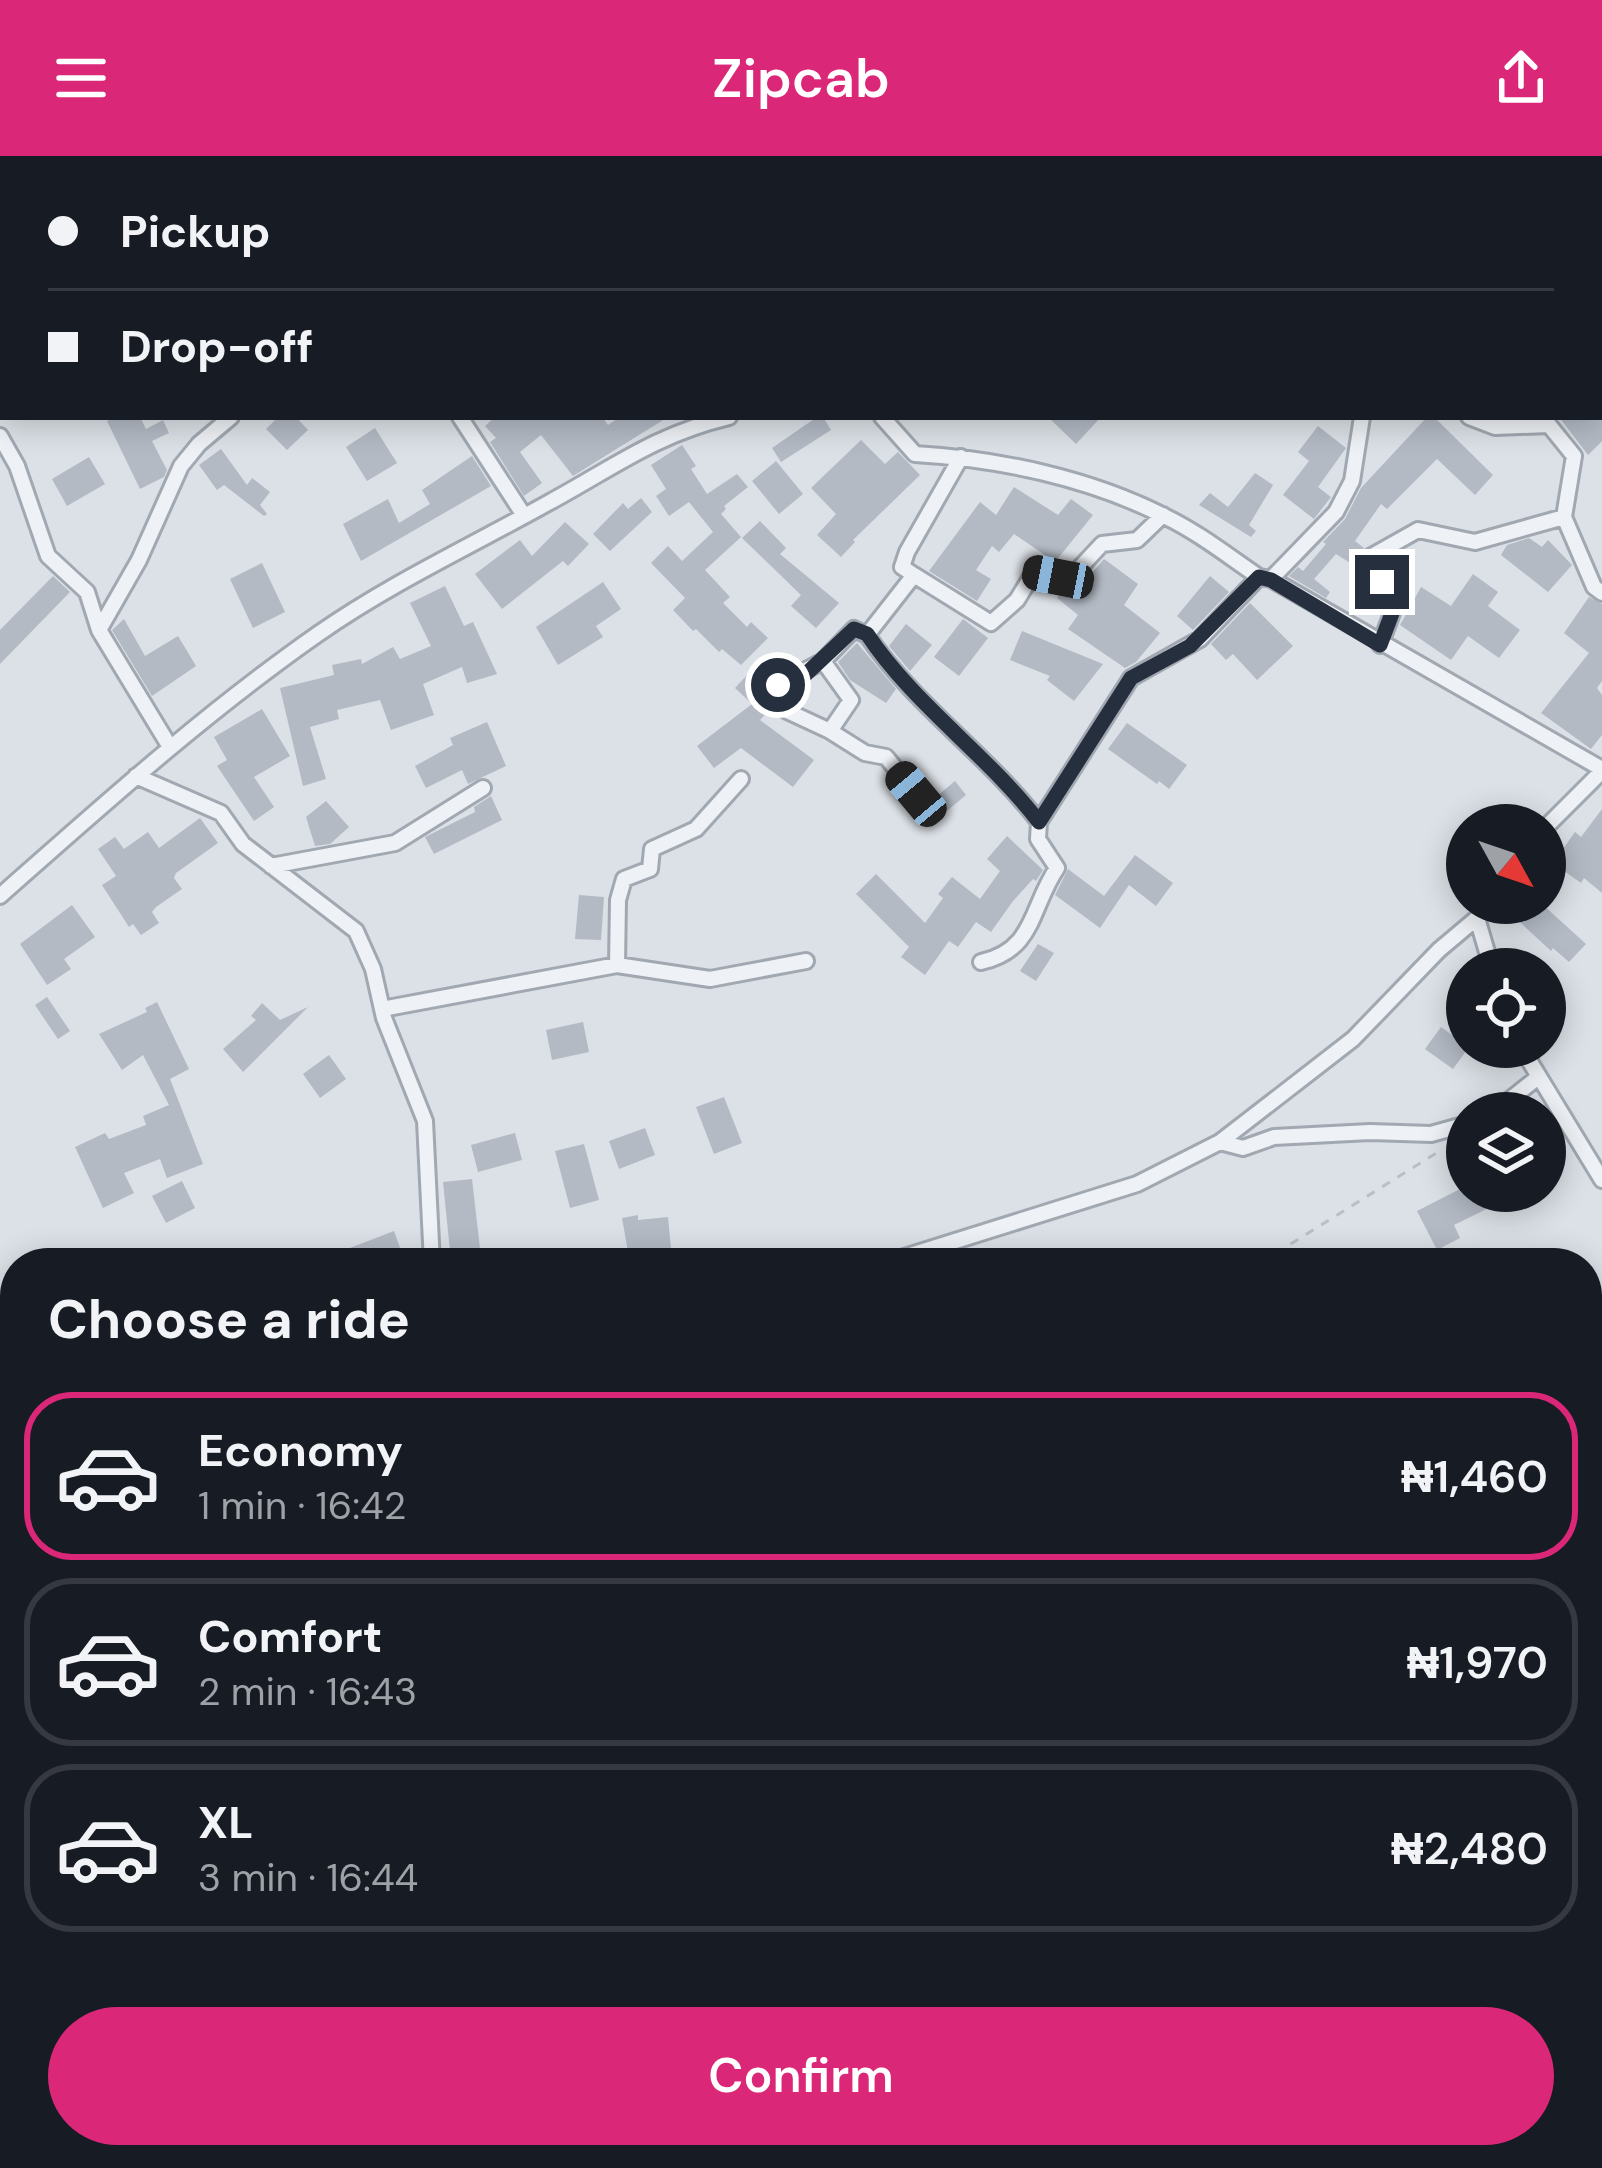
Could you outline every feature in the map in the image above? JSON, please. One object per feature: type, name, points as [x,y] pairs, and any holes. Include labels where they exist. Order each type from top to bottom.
[{"type":"street","points":[[99,630],[139,560],[181,466],[227,420]]},
{"type":"street","points":[[462,420],[523,514]]},
{"type":"street","points":[[0,896],[170,747],[320,633],[413,574],[546,505],[651,442],[716,420]]},
{"type":"street","points":[[885,420],[915,454],[961,457],[1041,473],[1162,515],[1602,770],[1566,807]]},
{"type":"street","points":[[981,962],[1013,950],[1027,935],[1043,889],[1057,868],[1038,839],[1039,822],[1131,678],[1190,646],[1336,512],[1352,481],[1362,420]]},
{"type":"street","points":[[1473,420],[1495,427],[1549,424],[1574,456],[1564,517],[1594,587],[1602,593]]},
{"type":"street","points":[[0,436],[17,466],[48,556],[87,592],[99,630],[170,747]]},
{"type":"street","points":[[961,457],[902,567],[991,623],[1017,600],[1034,572],[1073,575],[1102,544],[1137,540],[1162,515]]},
{"type":"street","points":[[1380,645],[1394,608],[1370,556],[1418,530],[1475,542],[1564,517]]},
{"type":"street","points":[[867,634],[914,575]]},
{"type":"street","points":[[778,685],[806,674],[854,629],[867,634],[960,741],[1007,780],[1039,822]]},
{"type":"street","points":[[823,661],[851,700],[830,731]]},
{"type":"street","points":[[787,711],[865,753],[886,757],[916,794]]},
{"type":"street","points":[[136,776],[221,813],[243,844],[356,931],[425,1120],[431,1248]]},
{"type":"street","points":[[616,965],[618,900],[624,879],[650,869],[652,849],[696,829],[741,779]]},
{"type":"street","points":[[271,866],[395,843],[483,788]]},
{"type":"street","points":[[933,1248],[1136,1184],[1220,1142],[1353,1039],[1470,924]]},
{"type":"street","points":[[382,1009],[616,965],[710,979],[806,962]]},
{"type":"street","points":[[1533,1068],[1602,1180]]},
{"type":"street","points":[[1520,1092],[1538,1078]]},
{"type":"street","points":[[1220,1142],[1243,1148],[1274,1137],[1446,1130]]},
{"type":"path","points":[[1285,1248],[1446,1146]]},
{"type":"building","points":[[142,420],[146,429],[163,420],[169,433],[152,441],[167,470],[164,477],[140,489],[107,421]]},
{"type":"building","points":[[275,420],[299,420],[308,430],[287,450],[266,429]]},
{"type":"building","points":[[492,420],[604,420],[608,425],[616,420],[663,420],[573,476],[541,435],[520,452],[542,483],[524,496],[490,442],[496,438],[485,426]]},
{"type":"building","points":[[813,420],[825,420],[831,430],[781,462],[772,448]]},
{"type":"building","points":[[1051,420],[1098,420],[1076,444]]},
{"type":"building","points":[[1424,420],[1437,420],[1493,475],[1475,495],[1437,459],[1387,509],[1381,504],[1355,541],[1364,548],[1355,566],[1336,554],[1314,579],[1330,592],[1326,598],[1289,576],[1298,567],[1303,571],[1326,544],[1323,542],[1345,519],[1361,488]]},
{"type":"building","points":[[1561,420],[1602,420],[1602,441],[1588,455]]},
{"type":"building","points":[[1318,426],[1346,448],[1318,487],[1331,497],[1314,519],[1283,495],[1309,461],[1298,452]]},
{"type":"building","points":[[375,428],[397,463],[367,481],[346,447]]},
{"type":"building","points":[[861,440],[885,464],[898,452],[920,475],[841,557],[817,535],[836,514],[811,488]]},
{"type":"building","points":[[682,445],[707,494],[737,474],[748,487],[721,514],[741,537],[705,570],[730,597],[723,603],[747,627],[751,622],[768,638],[741,665],[693,631],[673,610],[685,598],[651,563],[668,546],[682,561],[713,532],[689,502],[669,516],[656,496],[666,489],[651,465]]},
{"type":"building","points":[[221,449],[247,485],[252,478],[270,492],[260,505],[267,514],[224,485],[217,490],[199,465]]},
{"type":"building","points":[[472,456],[491,486],[361,561],[343,524],[388,499],[399,523],[430,504],[422,490]]},
{"type":"building","points":[[89,457],[105,484],[67,506],[52,479]]},
{"type":"building","points":[[776,461],[803,494],[779,514],[752,481]]},
{"type":"building","points":[[1255,473],[1273,485],[1249,525],[1256,531],[1251,537],[1199,505],[1210,493],[1228,507]]},
{"type":"building","points":[[1014,487],[1058,515],[1071,499],[1093,515],[1055,562],[1014,534],[999,552],[992,546],[976,570],[991,579],[977,601],[929,571],[980,502],[996,515]]},
{"type":"building","points":[[641,498],[652,512],[610,551],[593,534],[623,503],[628,509]]},
{"type":"building","points":[[760,521],[786,548],[780,554],[839,603],[816,628],[791,606],[801,595],[742,538]]},
{"type":"building","points":[[565,522],[589,544],[568,566],[563,561],[502,609],[475,574],[520,540],[532,556]]},
{"type":"building","points":[[1529,538],[1542,547],[1548,540],[1572,565],[1548,592],[1501,555],[1507,545]]},
{"type":"building","points":[[1104,559],[1138,584],[1124,605],[1160,633],[1125,668],[1068,629],[1078,615],[1057,598],[1064,588],[1076,591]]},
{"type":"building","points":[[262,563],[285,612],[253,628],[230,579]]},
{"type":"building","points":[[1473,574],[1498,592],[1488,606],[1520,630],[1499,658],[1468,636],[1451,660],[1400,625],[1421,587],[1451,606]]},
{"type":"building","points":[[53,576],[70,592],[0,664],[0,630]]},
{"type":"building","points":[[1210,576],[1229,592],[1193,630],[1177,616]]},
{"type":"building","points":[[603,582],[621,609],[596,626],[603,637],[558,665],[536,627]]},
{"type":"building","points":[[445,586],[464,626],[473,622],[497,674],[467,683],[462,667],[423,684],[434,715],[391,730],[380,700],[337,710],[339,719],[310,727],[326,779],[303,786],[280,688],[334,675],[332,665],[361,659],[362,664],[393,647],[400,659],[431,646],[410,603]]},
{"type":"building","points":[[1589,597],[1602,604],[1602,681],[1597,688],[1602,695],[1602,735],[1591,749],[1541,713],[1589,653],[1564,633]]},
{"type":"building","points":[[1250,603],[1293,646],[1257,680],[1233,654],[1226,660],[1211,644]]},
{"type":"building","points":[[124,619],[145,656],[178,636],[196,666],[152,696],[112,630]]},
{"type":"building","points":[[963,619],[988,638],[959,676],[934,657]]},
{"type":"building","points":[[906,624],[932,645],[910,671],[889,646]]},
{"type":"building","points":[[1022,631],[1103,664],[1074,701],[1047,680],[1050,676],[1010,660]]},
{"type":"building","points":[[857,643],[896,689],[886,703],[850,680],[838,662]]},
{"type":"building","points":[[748,674],[777,702],[760,720],[814,760],[793,787],[741,748],[714,768],[697,746],[752,704],[735,688]]},
{"type":"building","points":[[262,709],[290,756],[254,777],[274,807],[254,821],[217,766],[227,760],[214,737]]},
{"type":"building","points":[[487,722],[506,766],[468,784],[462,770],[426,788],[415,766],[453,745],[450,738]]},
{"type":"building","points":[[1127,723],[1187,765],[1169,789],[1108,749]]},
{"type":"building","points":[[955,781],[966,795],[941,816],[930,802]]},
{"type":"building","points":[[491,796],[502,820],[434,854],[425,837],[475,812],[474,807]]},
{"type":"building","points":[[326,801],[349,827],[330,844],[315,846],[306,817]]},
{"type":"building","points":[[1602,809],[1602,893],[1584,878],[1581,883],[1566,872],[1566,845],[1575,832],[1581,837]]},
{"type":"building","points":[[200,818],[218,843],[176,873],[174,878],[182,889],[156,907],[152,912],[159,923],[141,935],[133,924],[129,927],[102,885],[116,876],[98,849],[115,837],[124,849],[148,832],[159,848]]},
{"type":"building","points":[[1007,836],[1043,870],[991,932],[976,922],[958,947],[949,941],[925,975],[901,957],[909,947],[856,894],[876,874],[925,923],[952,877],[980,899],[1000,871],[987,859]]},
{"type":"building","points":[[1135,855],[1173,883],[1156,906],[1129,885],[1100,928],[1055,895],[1068,869],[1104,896]]},
{"type":"building","points":[[579,895],[604,897],[601,940],[575,939]]},
{"type":"building","points":[[72,905],[95,937],[64,959],[71,969],[47,985],[20,944]]},
{"type":"building","points":[[1522,924],[1564,924],[1586,944],[1569,962],[1566,948],[1548,948]]},
{"type":"building","points":[[1038,944],[1054,953],[1036,981],[1020,971]]},
{"type":"building","points":[[47,997],[70,1031],[58,1039],[35,1005]]},
{"type":"building","points":[[157,1002],[189,1069],[170,1079],[203,1164],[167,1178],[160,1159],[124,1173],[134,1193],[103,1208],[75,1147],[105,1133],[109,1139],[146,1125],[143,1116],[169,1105],[143,1055],[122,1070],[99,1034],[147,1012],[145,1008]]},
{"type":"building","points":[[262,1003],[280,1020],[308,1007],[243,1072],[223,1049],[256,1020],[251,1016]]},
{"type":"building","points":[[583,1022],[589,1052],[552,1060],[546,1030]]},
{"type":"building","points":[[1441,1027],[1446,1031],[1446,1064],[1425,1049]]},
{"type":"building","points":[[329,1055],[346,1079],[320,1098],[303,1074]]},
{"type":"building","points":[[724,1097],[742,1143],[714,1154],[696,1107]]},
{"type":"building","points":[[645,1128],[655,1155],[619,1169],[609,1141]]},
{"type":"building","points":[[515,1133],[522,1160],[478,1172],[471,1145]]},
{"type":"building","points":[[584,1144],[599,1200],[570,1208],[555,1151]]},
{"type":"building","points":[[472,1179],[480,1248],[450,1248],[443,1182]]},
{"type":"building","points":[[182,1181],[195,1208],[166,1223],[152,1196]]},
{"type":"building","points":[[1446,1196],[1446,1212],[1480,1212],[1454,1225],[1460,1238],[1436,1248],[1417,1211]]},
{"type":"building","points":[[668,1217],[671,1248],[627,1248],[622,1218]]},
{"type":"building","points":[[394,1231],[400,1248],[350,1248]]},
{"type":"route","points":[[778,685],[806,674],[854,629],[867,634],[960,741],[1007,780],[1039,822],[1131,678],[1200,639],[1259,577],[1380,645],[1394,608],[1382,582]]}]
